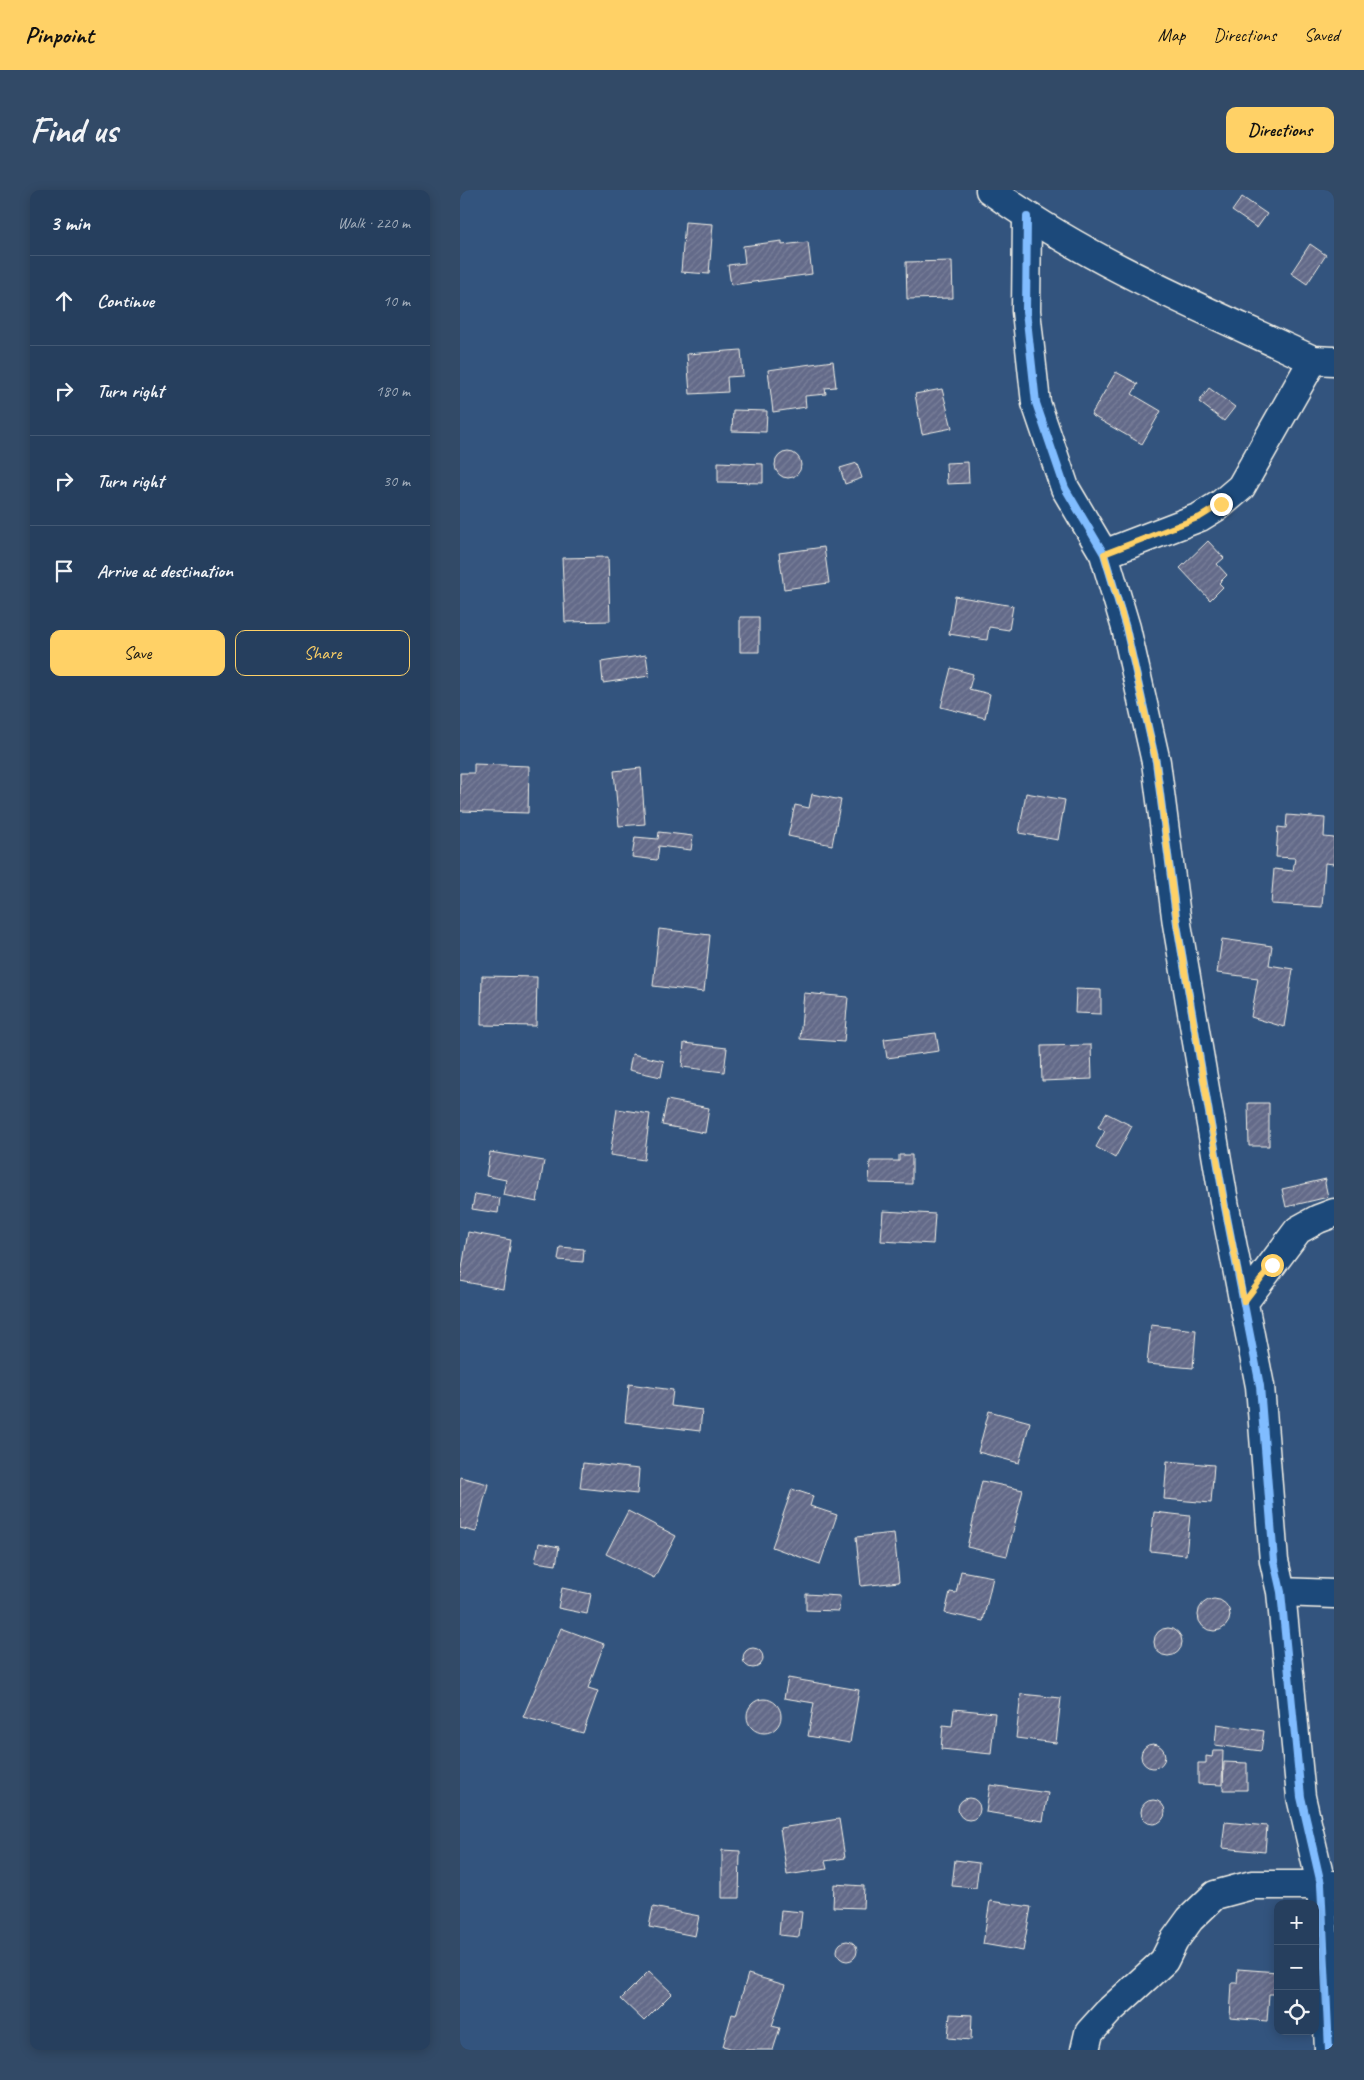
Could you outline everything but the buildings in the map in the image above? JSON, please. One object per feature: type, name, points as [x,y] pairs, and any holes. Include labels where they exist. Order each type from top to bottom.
[{"type":"street","points":[[990,190],[1027,217],[1139,279],[1324,361],[1241,487],[1221,504],[1200,517],[1104,554]]},
{"type":"street","points":[[1027,217],[1026,311],[1036,403],[1065,488],[1104,554],[1126,628],[1156,762],[1177,924],[1225,1207],[1260,1386],[1274,1561],[1281,1592],[1301,1797],[1328,1884],[1329,2050]]},
{"type":"street","points":[[1244,1302],[1298,1230],[1334,1213]]},
{"type":"street","points":[[1281,1592],[1334,1594]]},
{"type":"street","points":[[1085,2050],[1089,2032],[1164,1961],[1190,1919],[1215,1896],[1252,1885],[1328,1884]]},
{"type":"cycle path","points":[[1027,217],[1026,311],[1036,403],[1065,488],[1104,554],[1126,628],[1156,762],[1177,924],[1225,1207],[1260,1386],[1274,1561],[1281,1592],[1301,1797],[1321,1884],[1329,2050]]},
{"type":"route","points":[[1221,504],[1200,517],[1104,554],[1126,628],[1156,762],[1177,924],[1225,1207],[1244,1302],[1272,1265]]}]
